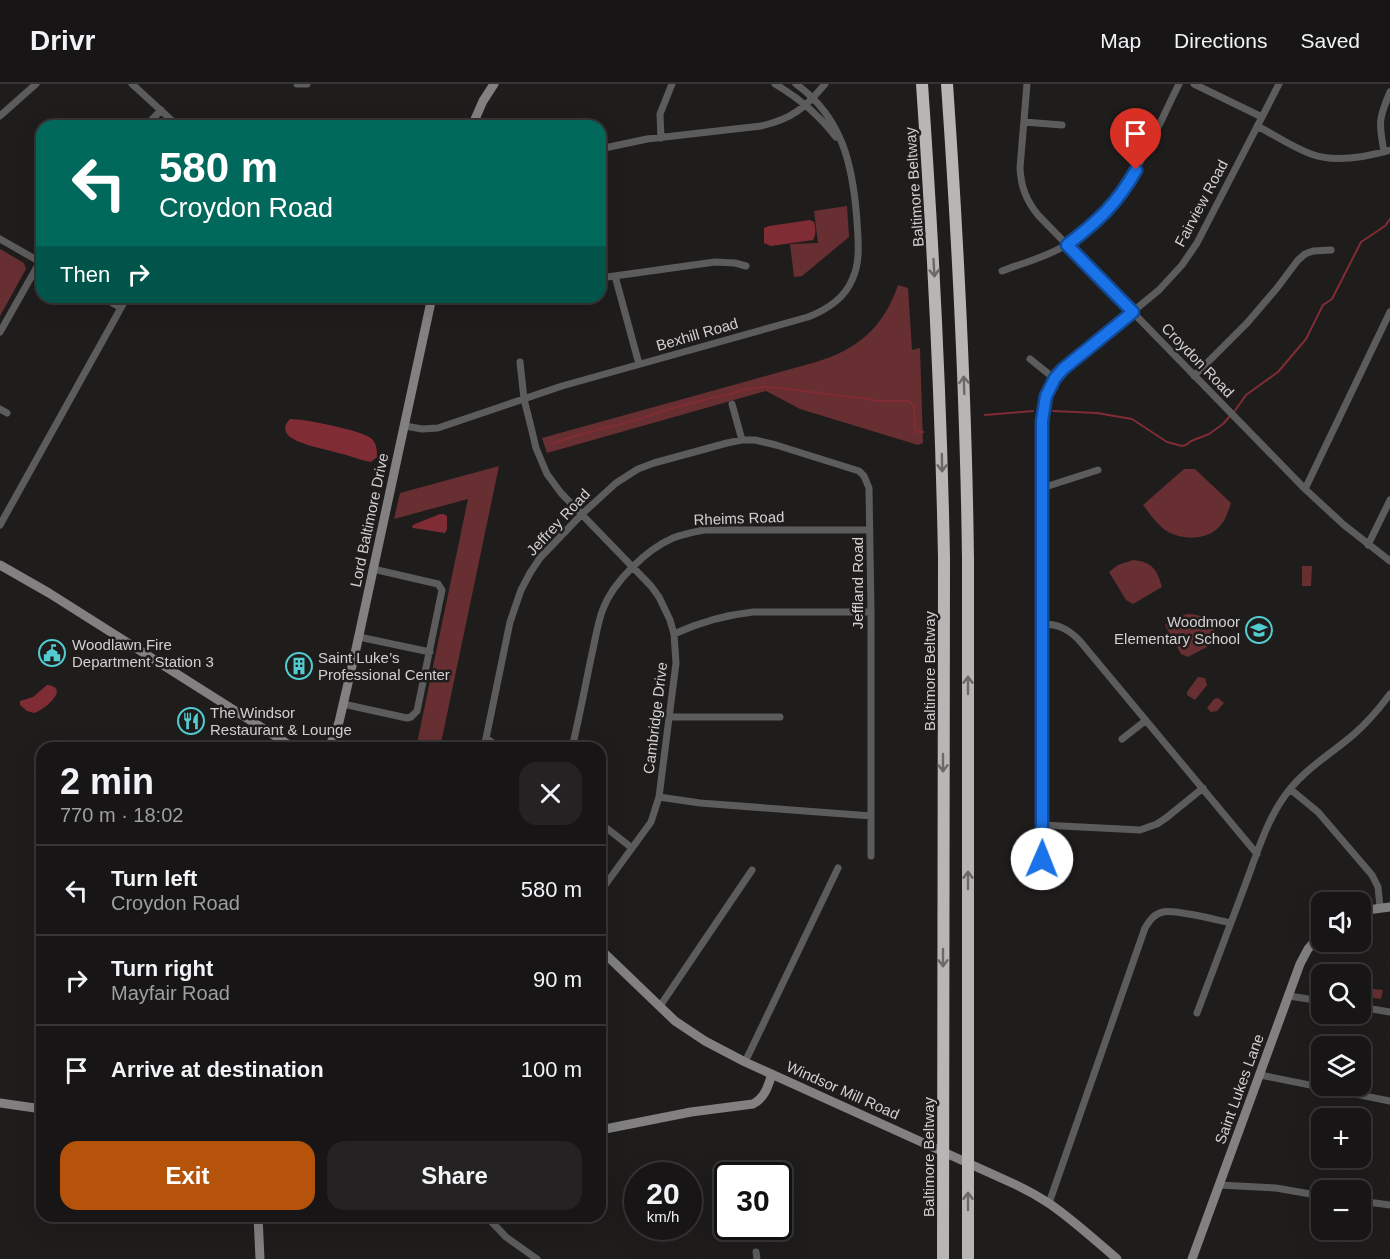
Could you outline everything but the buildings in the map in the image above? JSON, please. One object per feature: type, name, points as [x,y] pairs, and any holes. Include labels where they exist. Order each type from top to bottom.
[{"type":"highway","name":"Baltimore Beltway","points":[[922,84],[936,293],[943,495],[943,1259]]},
{"type":"highway","points":[[947,84],[961,312],[967,486],[968,1259]]},
{"type":"main road","points":[[475,120],[483,101],[495,84]]},
{"type":"main road","name":"Lord Baltimore Drive","points":[[332,742],[339,723],[431,303]]},
{"type":"main road","points":[[0,565],[49,593],[285,742]]},
{"type":"main road","name":"Saint Lukes Lane","points":[[1192,1259],[1300,964],[1311,946]]},
{"type":"main road","name":"Windsor Mill Road","points":[[606,955],[687,1030],[705,1041],[745,1062],[1012,1183],[1049,1203],[1117,1259]]},
{"type":"main road","points":[[606,1129],[753,1104],[763,1096],[772,1074]]},
{"type":"main road","points":[[0,1103],[36,1109]]},
{"type":"main road","points":[[258,1222],[260,1259]]},
{"type":"street","points":[[0,116],[36,84]]},
{"type":"street","points":[[132,84],[172,120]]},
{"type":"street","points":[[297,84],[307,84]]},
{"type":"street","points":[[661,138],[660,114],[672,84]]},
{"type":"street","name":"Bexhill Road","points":[[775,84],[805,105],[843,146]]},
{"type":"street","name":"Bexhill Road","points":[[405,426],[422,429],[438,428],[554,388],[808,317],[830,307],[846,291],[856,270],[858,247],[854,189],[849,164],[835,126],[813,98],[796,84]]},
{"type":"street","points":[[606,148],[632,142],[775,123],[796,113],[825,84]]},
{"type":"street","name":"Croydon Road","points":[[1027,84],[1020,181],[1029,204],[1305,489],[1344,525],[1390,561]]},
{"type":"street","points":[[1002,271],[1067,245],[1102,217],[1124,191],[1179,84]]},
{"type":"street","points":[[1194,84],[1262,117]]},
{"type":"street","name":"Fairview Road","points":[[1042,859],[1042,421],[1050,386],[1069,364],[1172,277],[1207,224],[1279,84]]},
{"type":"street","points":[[1257,126],[1304,151],[1323,157],[1350,158],[1387,151],[1379,123],[1390,92]]},
{"type":"street","points":[[152,120],[161,110]]},
{"type":"street","points":[[1024,122],[1062,125]]},
{"type":"street","points":[[0,239],[36,258]]},
{"type":"street","points":[[1194,376],[1247,323],[1298,260],[1313,251],[1330,250]]},
{"type":"street","points":[[606,277],[715,262],[746,266]]},
{"type":"street","points":[[0,332],[36,270]]},
{"type":"street","points":[[615,276],[639,364]]},
{"type":"street","points":[[112,303],[121,308]]},
{"type":"street","points":[[0,525],[124,303]]},
{"type":"street","points":[[1305,489],[1390,312]]},
{"type":"street","points":[[1030,359],[1055,378]]},
{"type":"street","name":"Cambridge Drive","points":[[520,362],[524,399],[537,448],[547,474],[561,493],[651,586],[659,597],[674,634],[676,663],[659,796],[651,822],[606,884]]},
{"type":"street","points":[[732,404],[742,440]]},
{"type":"street","points":[[0,409],[7,413]]},
{"type":"street","name":"Jeffrey Road","points":[[485,742],[510,622],[521,590],[540,558],[582,514],[616,483],[638,469],[742,440]]},
{"type":"street","name":"Jeffland Road","points":[[742,440],[755,440],[776,445],[859,471],[869,488],[871,856]]},
{"type":"street","points":[[1042,488],[1098,470]]},
{"type":"street","points":[[1368,545],[1390,500]]},
{"type":"street","name":"Rheims Road","points":[[573,742],[602,610],[614,588],[633,567],[659,546],[673,538],[704,530],[870,530]]},
{"type":"street","points":[[343,704],[406,718],[411,717],[417,711],[441,595],[440,586],[373,569]]},
{"type":"street","points":[[674,634],[706,621],[753,612],[871,612]]},
{"type":"street","points":[[1043,624],[1059,626],[1072,633],[1257,854]]},
{"type":"street","points":[[358,637],[430,652]]},
{"type":"street","points":[[1197,1013],[1274,813],[1290,789],[1311,767],[1353,735],[1390,694]]},
{"type":"street","points":[[669,717],[780,717]]},
{"type":"street","points":[[1122,739],[1145,721]]},
{"type":"street","points":[[486,738],[492,742]]},
{"type":"street","points":[[1042,825],[1140,830],[1166,818],[1203,788]]},
{"type":"street","points":[[1290,789],[1318,812],[1372,875],[1385,907]]},
{"type":"street","points":[[659,796],[700,803],[871,816]]},
{"type":"street","points":[[606,828],[632,848]]},
{"type":"street","points":[[745,1062],[838,868]]},
{"type":"street","points":[[660,1006],[752,870]]},
{"type":"street","points":[[1049,1203],[1149,921],[1167,911],[1231,923]]},
{"type":"street","points":[[1289,996],[1311,999]]},
{"type":"street","points":[[1371,1009],[1390,1012]]},
{"type":"street","points":[[1260,1076],[1390,1101]]},
{"type":"street","points":[[1219,1185],[1283,1189],[1311,1194]]},
{"type":"street","points":[[1371,1203],[1390,1206]]},
{"type":"street","points":[[492,1222],[506,1237],[537,1259]]},
{"type":"shaded area","points":[[847,206],[849,237],[802,276],[794,277],[790,244],[818,243],[814,211]]},
{"type":"shaded area","points":[[810,220],[815,226],[813,240],[771,246],[764,243],[764,228]]},
{"type":"shaded area","points":[[0,249],[24,263],[26,269],[0,316]]},
{"type":"shaded area","points":[[898,285],[908,288],[912,350],[920,348],[923,443],[918,445],[800,409],[766,391],[547,453],[542,438],[816,362],[844,351],[877,325]]},
{"type":"shaded area","points":[[290,419],[357,432],[372,439],[377,450],[377,457],[371,462],[366,461],[295,440],[285,430]]},
{"type":"shaded area","points":[[499,466],[441,742],[417,742],[468,499],[394,519],[400,493]]},
{"type":"shaded area","points":[[1184,469],[1195,469],[1231,503],[1223,523],[1213,532],[1199,537],[1178,536],[1165,530],[1143,505]]},
{"type":"shaded area","points":[[440,514],[447,516],[445,533],[412,526],[415,524]]},
{"type":"shaded area","points":[[1133,560],[1150,565],[1162,587],[1133,604],[1126,600],[1109,572],[1118,565]]},
{"type":"shaded area","points":[[1302,566],[1312,566],[1311,586],[1302,586]]},
{"type":"shaded area","points":[[1189,614],[1205,618],[1214,630],[1218,641],[1188,657],[1181,654],[1165,625]]},
{"type":"shaded area","points":[[1198,677],[1205,678],[1207,685],[1195,700],[1187,695],[1187,692]]},
{"type":"shaded area","points":[[47,685],[57,690],[54,699],[44,708],[34,713],[20,705],[20,701],[33,697]]},
{"type":"shaded area","points":[[1218,698],[1224,703],[1217,711],[1211,712],[1207,708],[1214,699]]},
{"type":"shaded area","points":[[1371,989],[1383,990],[1381,999],[1371,998]]},
{"type":"waterway","points":[[1234,412],[1246,395],[1278,372],[1306,339],[1323,305],[1332,299],[1361,242],[1385,226],[1390,219]]},
{"type":"waterway","points":[[551,444],[666,410],[762,387],[878,401],[909,401],[914,406],[915,430],[923,432]]},
{"type":"waterway","points":[[985,415],[1033,411]]},
{"type":"waterway","points":[[1053,411],[1097,413],[1132,419],[1167,442],[1182,446],[1209,434],[1230,416]]},
{"type":"place","name":"Woodmoor Elementary School","points":[[1259,630]]},
{"type":"place","name":"Woodlawn Fire Department Station 3","points":[[52,653]]},
{"type":"place","name":"Saint Luke’s Professional Center","points":[[299,666]]},
{"type":"place","name":"The Windsor Restaurant & Lounge","points":[[191,721]]},
{"type":"route","points":[[1042,859],[1042,421],[1044,406],[1050,386],[1063,369],[1133,312],[1067,245],[1102,217],[1120,197],[1136,170]]}]
